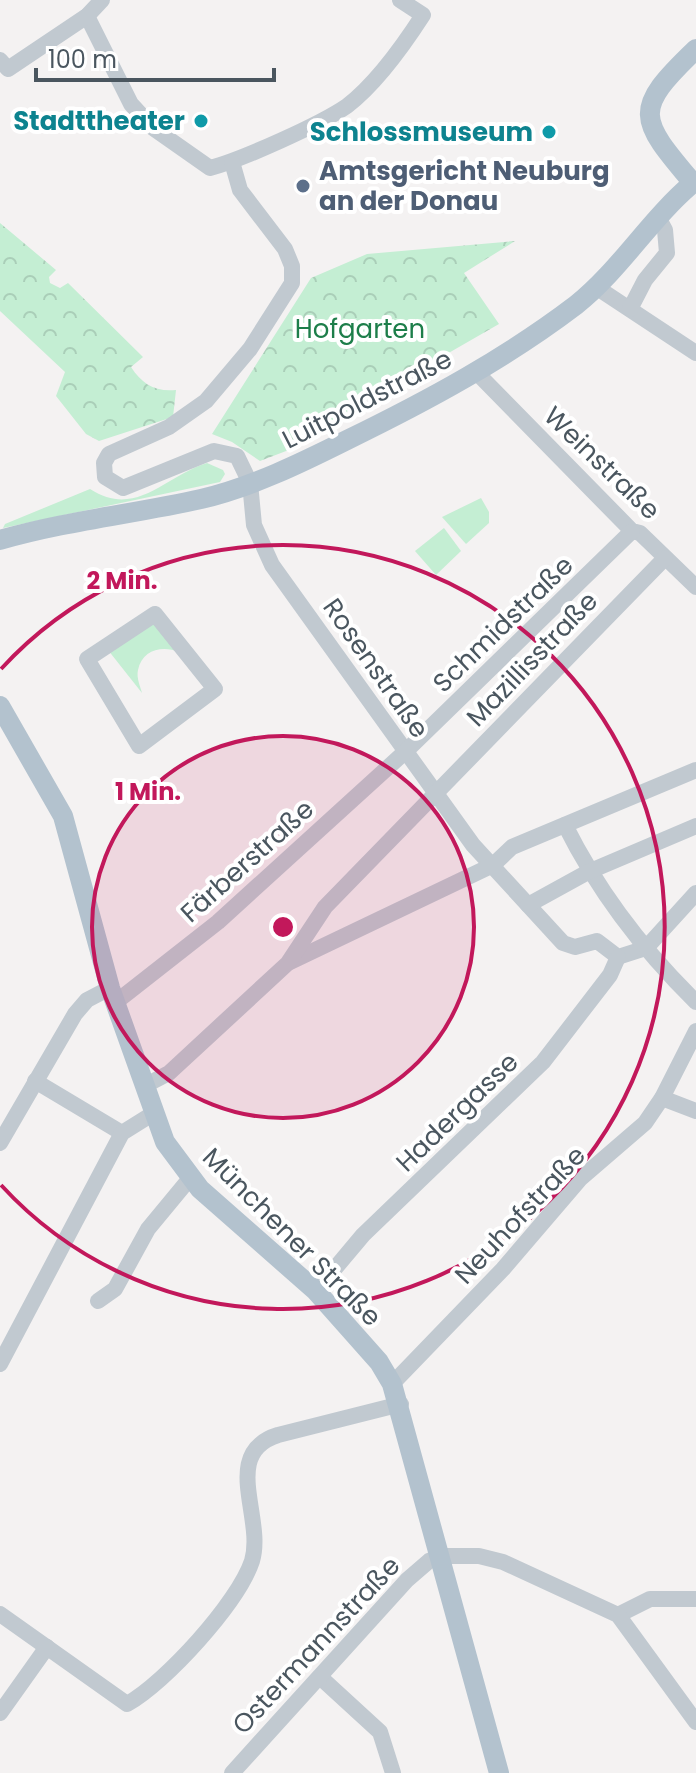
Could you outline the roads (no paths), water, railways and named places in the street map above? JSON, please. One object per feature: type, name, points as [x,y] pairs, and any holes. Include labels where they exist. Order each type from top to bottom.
[{"type":"main road","points":[[695,184],[660,141],[648,120],[649,104],[659,84],[696,49]]},
{"type":"main road","name":"Luitpoldstraße","points":[[0,540],[42,528],[203,498],[250,483],[322,453],[477,373],[596,287],[658,217],[695,184]]},
{"type":"main road","name":"Münchener Straße","points":[[0,706],[63,816],[113,995],[165,1142],[191,1177],[316,1291],[379,1362],[392,1384],[401,1404],[499,1773]]},
{"type":"street","points":[[0,60],[8,69],[87,16],[102,0]]},
{"type":"street","points":[[87,16],[131,104],[153,128],[210,168],[232,162],[347,106],[400,50],[423,15],[400,0]]},
{"type":"street","points":[[232,162],[240,190],[285,249],[292,266],[292,283],[250,349],[206,401],[169,427],[114,451],[104,463],[105,477],[123,488],[214,451],[226,451],[237,456],[250,483]]},
{"type":"street","points":[[630,309],[645,280],[667,253],[665,230],[658,217]]},
{"type":"street","points":[[596,287],[696,353]]},
{"type":"street","name":"Weinstraße","points":[[477,373],[632,531],[640,533],[696,587]]},
{"type":"street","name":"Rosenstraße","points":[[250,483],[254,525],[272,565],[473,845],[563,943],[575,947],[597,941],[618,957]]},
{"type":"street","name":"Schmidstraße","points":[[406,751],[632,531]]},
{"type":"street","name":"Mazillisstraße","points":[[288,963],[325,907],[665,558]]},
{"type":"street","points":[[155,614],[215,689],[139,746],[87,659],[155,614]]},
{"type":"street","name":"Färberstraße","points":[[0,1143],[75,1014],[87,1000],[113,995],[218,922],[406,751]]},
{"type":"street","points":[[144,1086],[169,1073],[288,963],[493,865],[512,847],[696,770]]},
{"type":"street","points":[[565,825],[588,872],[626,927],[696,1002]]},
{"type":"street","points":[[528,905],[588,872],[696,826]]},
{"type":"street","points":[[618,957],[646,948],[696,893]]},
{"type":"street","name":"Hadergasse","points":[[316,1291],[363,1235],[543,1062],[610,975],[618,957]]},
{"type":"street","name":"Neuhofstraße","points":[[392,1384],[503,1269],[580,1179],[645,1123],[662,1098],[696,1031]]},
{"type":"street","points":[[35,1081],[122,1133]]},
{"type":"street","points":[[662,1098],[696,1111]]},
{"type":"street","points":[[0,1364],[122,1133],[154,1113]]},
{"type":"street","points":[[98,1301],[115,1289],[148,1229],[191,1177]]},
{"type":"street","points":[[0,1614],[127,1704],[144,1695],[202,1636],[252,1560],[254,1534],[247,1477],[252,1449],[263,1439],[401,1404]]},
{"type":"street","points":[[441,1556],[479,1556],[503,1562],[618,1615],[696,1722]]},
{"type":"street","name":"Ostermannstraße","points":[[237,1771],[418,1569],[441,1556]]},
{"type":"street","points":[[618,1615],[650,1599],[696,1599]]},
{"type":"street","points":[[0,1713],[47,1647]]},
{"type":"street","points":[[320,1677],[380,1732],[393,1773]]},
{"type":"place","name":"Stadttheater","points":[[201,121]]},
{"type":"place","name":"Schlossmuseum","points":[[549,132]]},
{"type":"place","name":"Amtsgericht Neuburg an der Donau","points":[[303,186]]},
{"type":"park label","name":"Hofgarten","points":[[360,329]]}]
